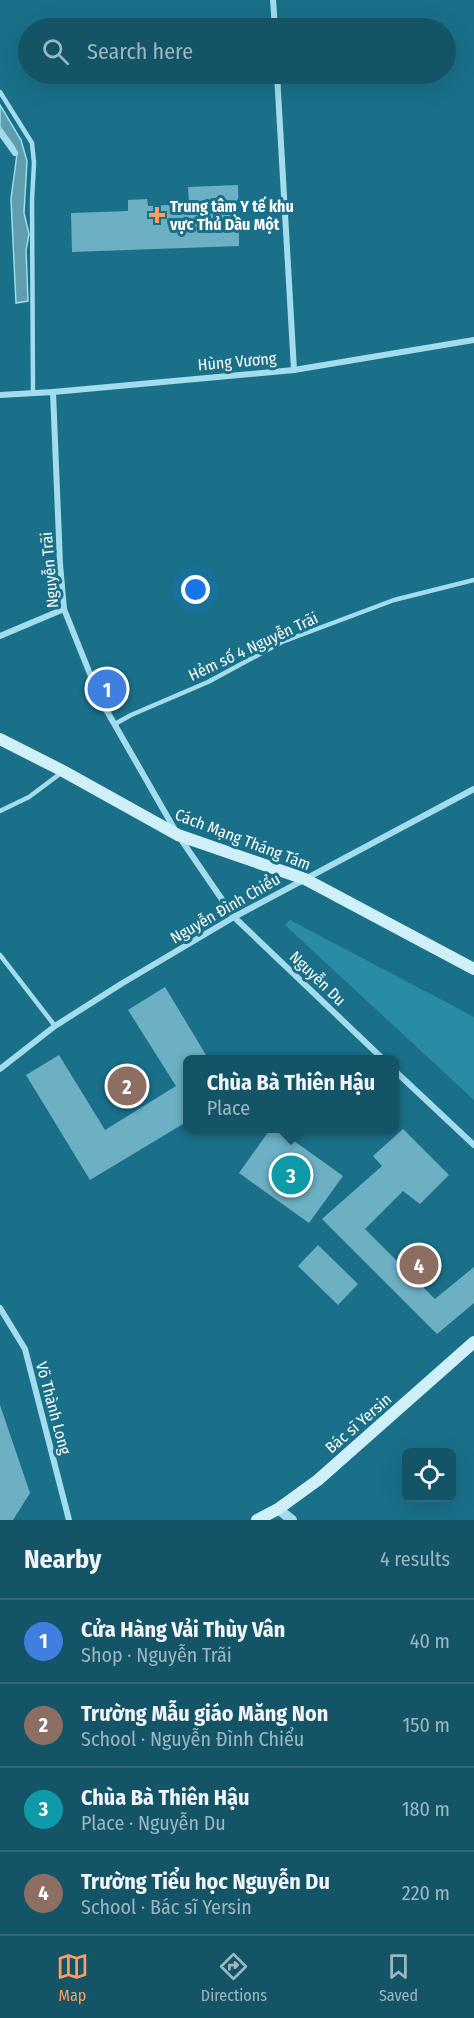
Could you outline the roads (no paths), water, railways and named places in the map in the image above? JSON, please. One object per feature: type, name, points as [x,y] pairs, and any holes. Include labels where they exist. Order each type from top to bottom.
[{"type":"main road","name":"Cách Mạng Tháng Tám","points":[[0,739],[178,835],[305,879],[474,969]]},
{"type":"main road","name":"Bác sĩ Yersin","points":[[257,1520],[278,1509],[318,1480],[474,1342]]},
{"type":"street","points":[[273,0],[274,18]]},
{"type":"street","points":[[279,84],[294,370]]},
{"type":"street","points":[[0,132],[15,153]]},
{"type":"street","name":"Hùng Vương","points":[[0,395],[294,370],[474,340]]},
{"type":"street","name":"Nguyễn Trãi","points":[[53,392],[64,609],[100,699],[178,835],[234,917]]},
{"type":"street","points":[[0,636],[64,609]]},
{"type":"street","name":"Nguyễn Đình Chiểu","points":[[0,1069],[55,1026],[234,917],[474,789]]},
{"type":"street","name":"Nguyễn Du","points":[[234,917],[380,1055]]},
{"type":"street","points":[[399,1075],[474,1145]]},
{"type":"street","name":"Võ Thành Long","points":[[0,1308],[25,1349],[69,1520]]},
{"type":"street","points":[[278,1509],[292,1520]]},
{"type":"lane","points":[[0,92],[32,143],[34,152],[32,200],[33,393]]},
{"type":"lane","name":"Hẻm số 4 Nguyễn Trãi","points":[[115,724],[208,682],[282,642],[394,600],[474,580]]},
{"type":"lane","points":[[0,811],[29,797],[63,771]]},
{"type":"lane","points":[[0,955],[55,1026]]},
{"type":"place","name":"Trung tâm Y tế khu vực Thủ Dầu Một","points":[[157,215]]},
{"type":"place","name":"Cửa Hàng Vải Thùy Vân","points":[[107,689]]},
{"type":"place","name":"Trường Mẫu giáo Măng Non","points":[[127,1086]]},
{"type":"place","name":"Chùa Bà Thiên Hậu","points":[[291,1175]]},
{"type":"place","name":"Trường Tiểu học Nguyễn Du","points":[[419,1265]]}]
